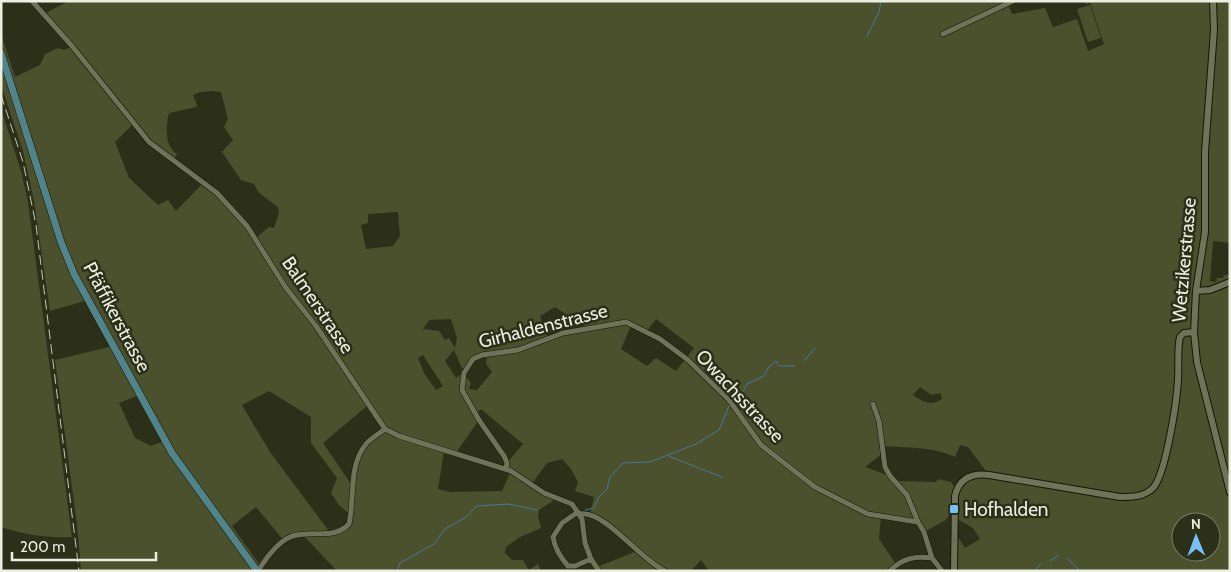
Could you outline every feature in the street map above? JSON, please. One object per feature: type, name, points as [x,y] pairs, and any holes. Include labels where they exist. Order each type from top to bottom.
[{"type":"main road","name":"Pfäffikerstrasse","points":[[1,53],[61,242],[74,274],[172,453],[258,571]]},
{"type":"street","name":"Balmerstrasse","points":[[32,1],[76,51],[149,142],[217,193],[247,226],[286,288],[316,326],[385,430]]},
{"type":"street","points":[[943,34],[1013,1]]},
{"type":"street","name":"Wetzikerstrasse","points":[[954,571],[955,496],[959,485],[969,476],[990,475],[1120,497],[1140,496],[1152,488],[1160,476],[1178,382],[1180,337],[1184,333],[1194,332],[1196,291],[1205,232],[1205,152],[1214,30],[1213,1]]},
{"type":"street","points":[[1196,291],[1212,290],[1230,282]]},
{"type":"street","name":"Girhaldenstrasse","points":[[506,469],[507,463],[504,456],[479,420],[462,390],[464,373],[473,359],[482,355],[518,350],[563,333],[626,322]]},
{"type":"street","name":"Owachsstrasse","points":[[626,322],[660,339],[688,360],[729,400],[761,445],[815,488],[868,514],[918,522]]},
{"type":"street","points":[[1194,332],[1198,362],[1230,492]]},
{"type":"street","points":[[873,404],[879,421],[885,467],[906,495],[926,537],[932,558],[942,571]]},
{"type":"street","points":[[258,571],[274,550],[289,538],[337,533],[349,524],[354,470],[359,456],[366,445],[385,430],[398,436],[515,472],[544,493],[572,504],[579,513],[591,559],[599,571]]},
{"type":"street","points":[[591,559],[574,566],[568,566],[559,556],[554,544],[553,537],[562,523],[579,513],[599,517],[625,541],[665,571]]},
{"type":"street","points":[[890,571],[896,564],[906,559],[932,558]]},
{"type":"green space","points":[[69,1],[1007,1],[1012,14],[1045,8],[1053,27],[1077,19],[1088,51],[1104,44],[1090,3],[1085,4],[1085,1],[1230,1],[1230,243],[1213,241],[1210,281],[1216,282],[1217,278],[1230,275],[1230,571],[954,571],[954,531],[965,548],[980,539],[973,528],[954,517],[952,509],[946,520],[924,532],[917,522],[881,516],[879,539],[896,564],[890,571],[709,571],[701,560],[691,571],[599,571],[597,567],[637,551],[606,522],[590,514],[594,497],[575,491],[578,482],[571,469],[562,459],[547,463],[531,485],[557,498],[539,510],[538,516],[541,528],[520,537],[506,547],[505,553],[512,560],[523,560],[529,570],[538,564],[541,571],[337,571],[303,535],[284,541],[256,507],[232,526],[264,571],[81,571],[77,524],[55,360],[113,346],[88,300],[50,311],[34,201],[23,151],[1,85],[1,34],[15,77],[40,65],[45,54],[58,48],[65,50],[72,46],[44,14]],"holes":[[[200,92],[221,92],[228,119],[224,127],[233,140],[222,152],[241,180],[254,184],[259,193],[278,207],[279,213],[274,228],[269,227],[256,238],[217,193],[203,183],[176,211],[168,200],[158,205],[129,178],[115,142],[133,124],[149,142],[174,159],[177,154],[170,146],[167,135],[169,113],[196,107],[193,95]],[[398,212],[400,236],[393,246],[366,249],[361,225],[368,223],[368,214]],[[555,307],[588,329],[548,339],[540,316]],[[451,319],[457,338],[455,348],[449,338],[445,340],[439,331],[423,329],[429,320]],[[656,319],[694,348],[676,371],[656,358],[647,366],[621,349],[632,323],[647,331]],[[454,350],[462,368],[467,368],[476,357],[487,354],[486,364],[492,372],[477,390],[469,389],[471,383],[463,373],[456,378],[445,361]],[[423,355],[443,386],[436,390],[424,373],[418,358]],[[920,387],[931,395],[940,393],[942,399],[931,403],[920,400],[913,395]],[[269,391],[311,417],[311,443],[337,478],[331,493],[339,505],[351,515],[344,529],[331,534],[270,452],[242,405]],[[139,395],[164,441],[151,446],[135,438],[119,403]],[[367,406],[385,430],[371,442],[358,461],[353,487],[323,443]],[[481,409],[523,444],[507,463],[506,469],[511,471],[502,491],[450,492],[438,489],[444,451],[455,454],[479,420],[475,414]],[[960,445],[968,447],[989,475],[964,479],[956,489],[951,482],[938,479],[936,482],[894,481],[890,476],[865,467],[882,454],[882,446],[919,448],[946,453],[955,457]]]},
{"type":"green space","points":[[1090,5],[1101,38],[1088,42],[1077,9]]},
{"type":"green space","points":[[1,109],[21,171],[28,202],[72,537],[36,535],[1,527]]},
{"type":"waterway","points":[[867,36],[879,12],[881,1]]},
{"type":"waterway","points":[[805,360],[815,348]]},
{"type":"waterway","points":[[733,401],[742,394],[747,384],[764,376],[768,368],[776,361],[779,366],[795,366]]},
{"type":"waterway","points":[[585,510],[594,508],[598,498],[607,489],[610,477],[623,463],[650,462],[696,444],[719,430],[729,406]]},
{"type":"waterway","points":[[668,456],[722,477]]},
{"type":"waterway","points":[[397,571],[400,563],[434,544],[445,529],[466,517],[477,506],[509,504],[537,510]]},
{"type":"waterway","points":[[1050,561],[1059,555]]},
{"type":"waterway","points":[[1067,558],[1080,571]]},
{"type":"waterway","points":[[1034,571],[1041,564]]},
{"type":"railway","points":[[1,95],[23,162],[36,225],[79,571]]},
{"type":"place","name":"Hofhalden","points":[[954,509]]}]
